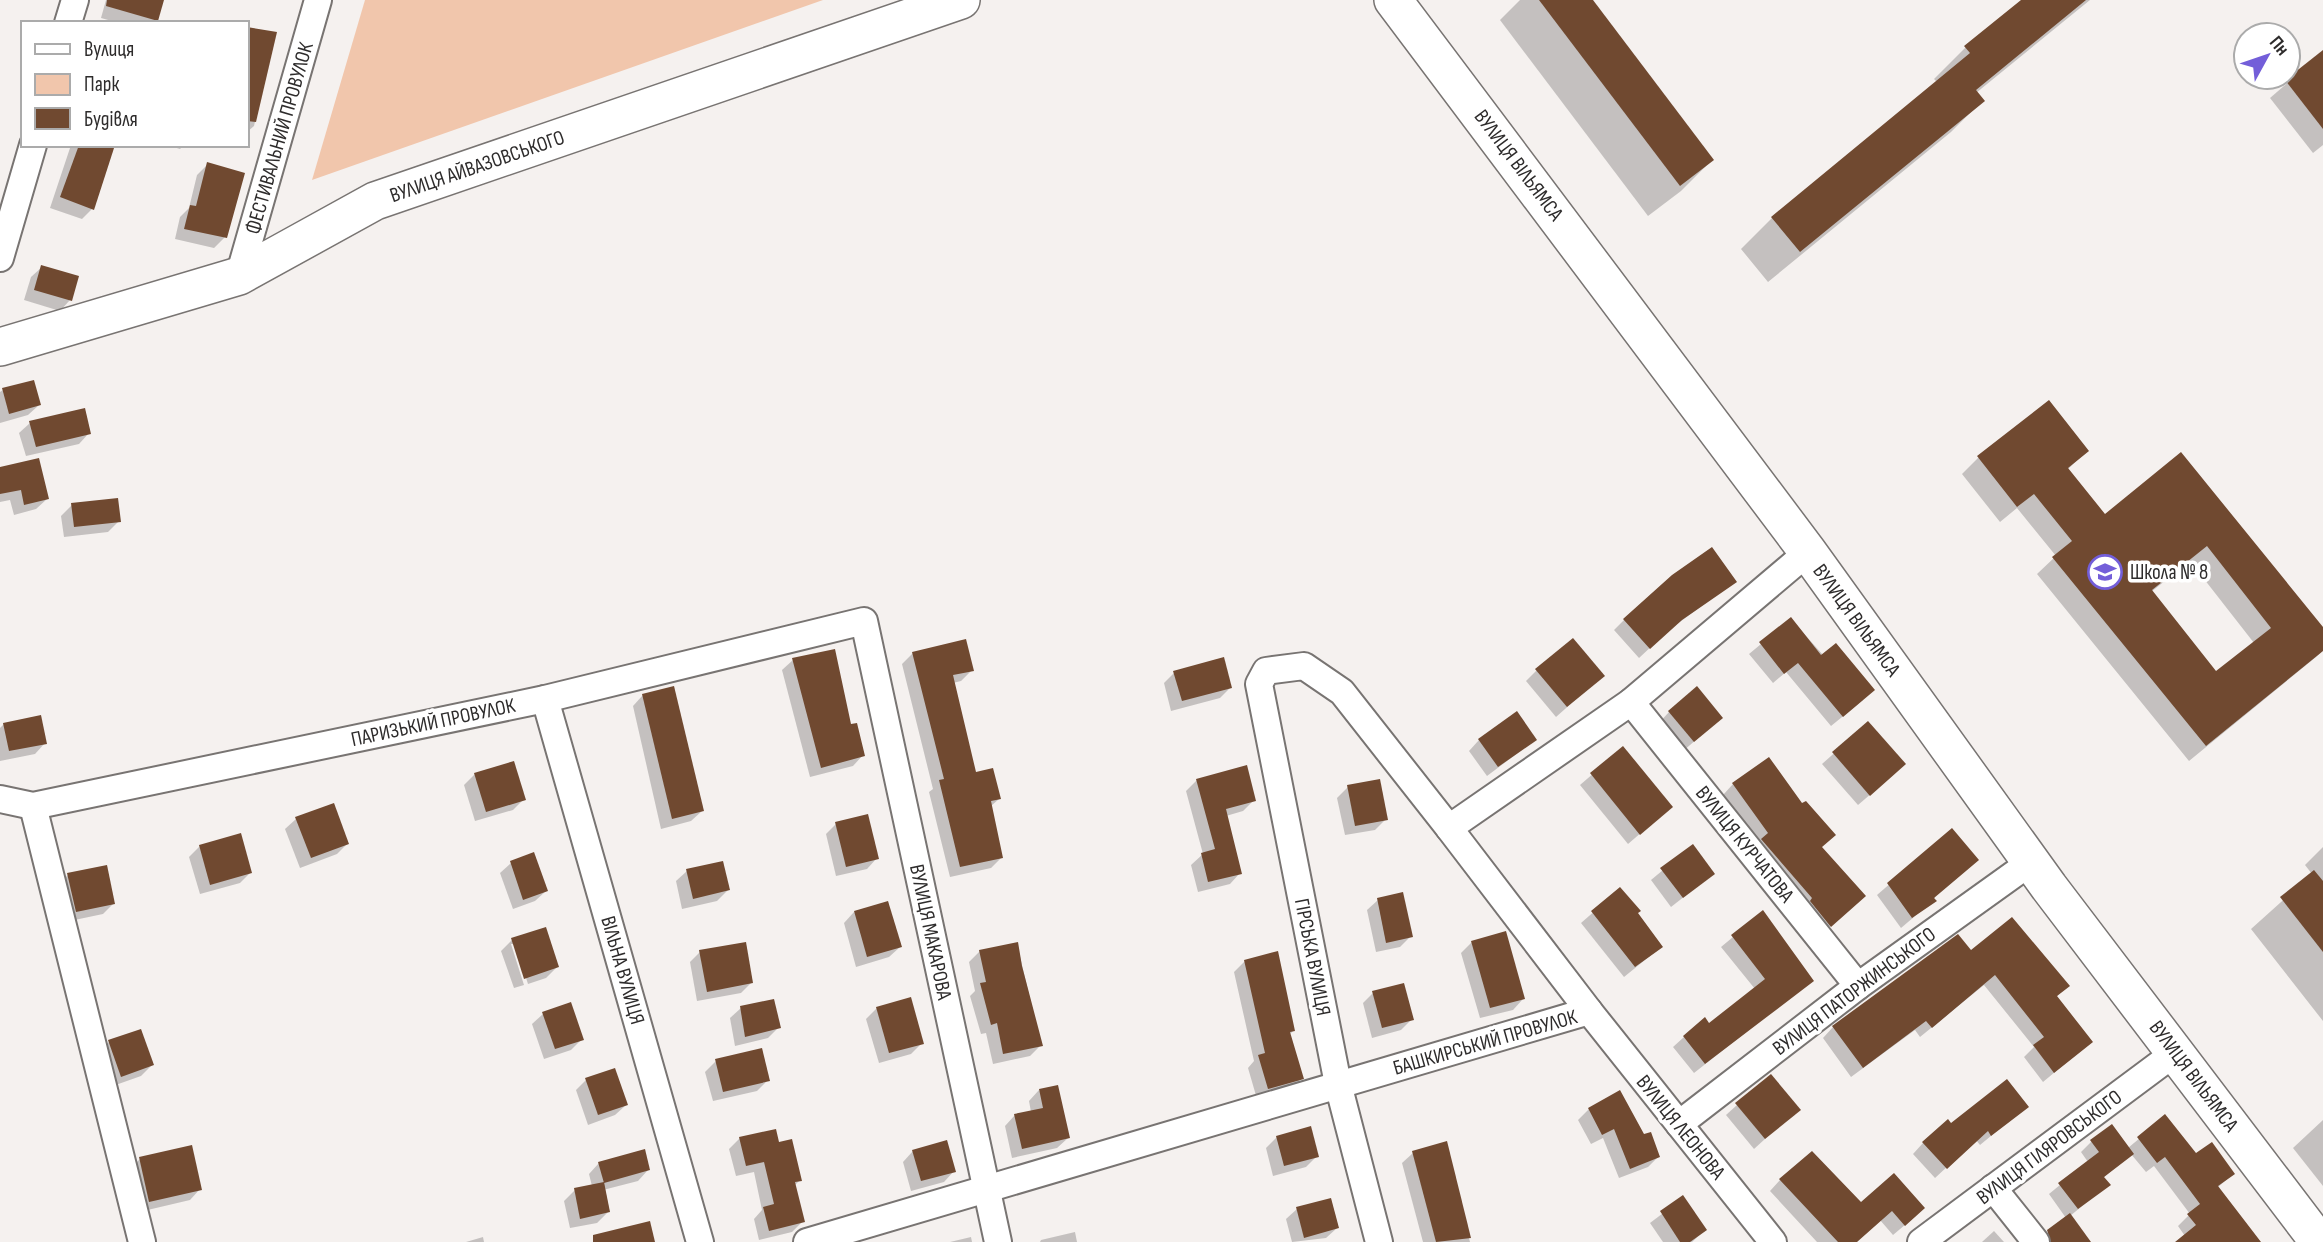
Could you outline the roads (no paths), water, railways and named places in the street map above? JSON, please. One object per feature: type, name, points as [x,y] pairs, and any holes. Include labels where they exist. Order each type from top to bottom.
[{"type":"street","points":[[69,21],[75,0]]},
{"type":"street","name":"ФЕСТИВАЛЬНИЙ ПРОВУЛОК","points":[[239,276],[318,0]]},
{"type":"street","name":"ВУЛИЦЯ АЙВАЗОВСЬКОГО","points":[[0,347],[239,276],[375,201],[961,0]]},
{"type":"street","name":"ВУЛИЦЯ ВІЛЬЯМСА","points":[[1393,0],[1808,552],[2031,862],[2319,1242]]},
{"type":"street","points":[[0,258],[32,147]]},
{"type":"street","points":[[1449,828],[1631,702],[1808,552]]},
{"type":"street","name":"ПАРИЗЬКИЙ ПРОВУЛОК","points":[[0,799],[33,806],[545,699],[864,621]]},
{"type":"street","name":"ВУЛИЦЯ МАКАРОВА","points":[[864,621],[998,1242]]},
{"type":"street","name":"БАШКИРСЬКИЙ ПРОВУЛОК","points":[[809,1242],[1589,1011],[1342,692],[1304,666],[1266,671]]},
{"type":"street","name":"ГІРСЬКА ВУЛИЦЯ","points":[[1266,671],[1259,684],[1338,1084],[1379,1242]]},
{"type":"street","name":"ВІЛЬНА ВУЛИЦЯ","points":[[545,699],[701,1242]]},
{"type":"street","name":"ВУЛИЦЯ КУРЧАТОВА","points":[[1631,702],[1858,986]]},
{"type":"street","points":[[33,806],[142,1242]]},
{"type":"street","name":"ВУЛИЦЯ ПАТОРЖИНСЬКОГО","points":[[1679,1124],[1858,986],[2031,862]]},
{"type":"street","name":"ВУЛИЦЯ ЛЕОНОВА","points":[[1589,1011],[1773,1242]]},
{"type":"street","name":"ВУЛИЦЯ ГІЛЯРОВСЬКОГО","points":[[1921,1242],[2176,1052]]},
{"type":"street","points":[[1993,1188],[2036,1242]]},
{"type":"place","name":"Школа № 8","points":[[2105,572]]}]
